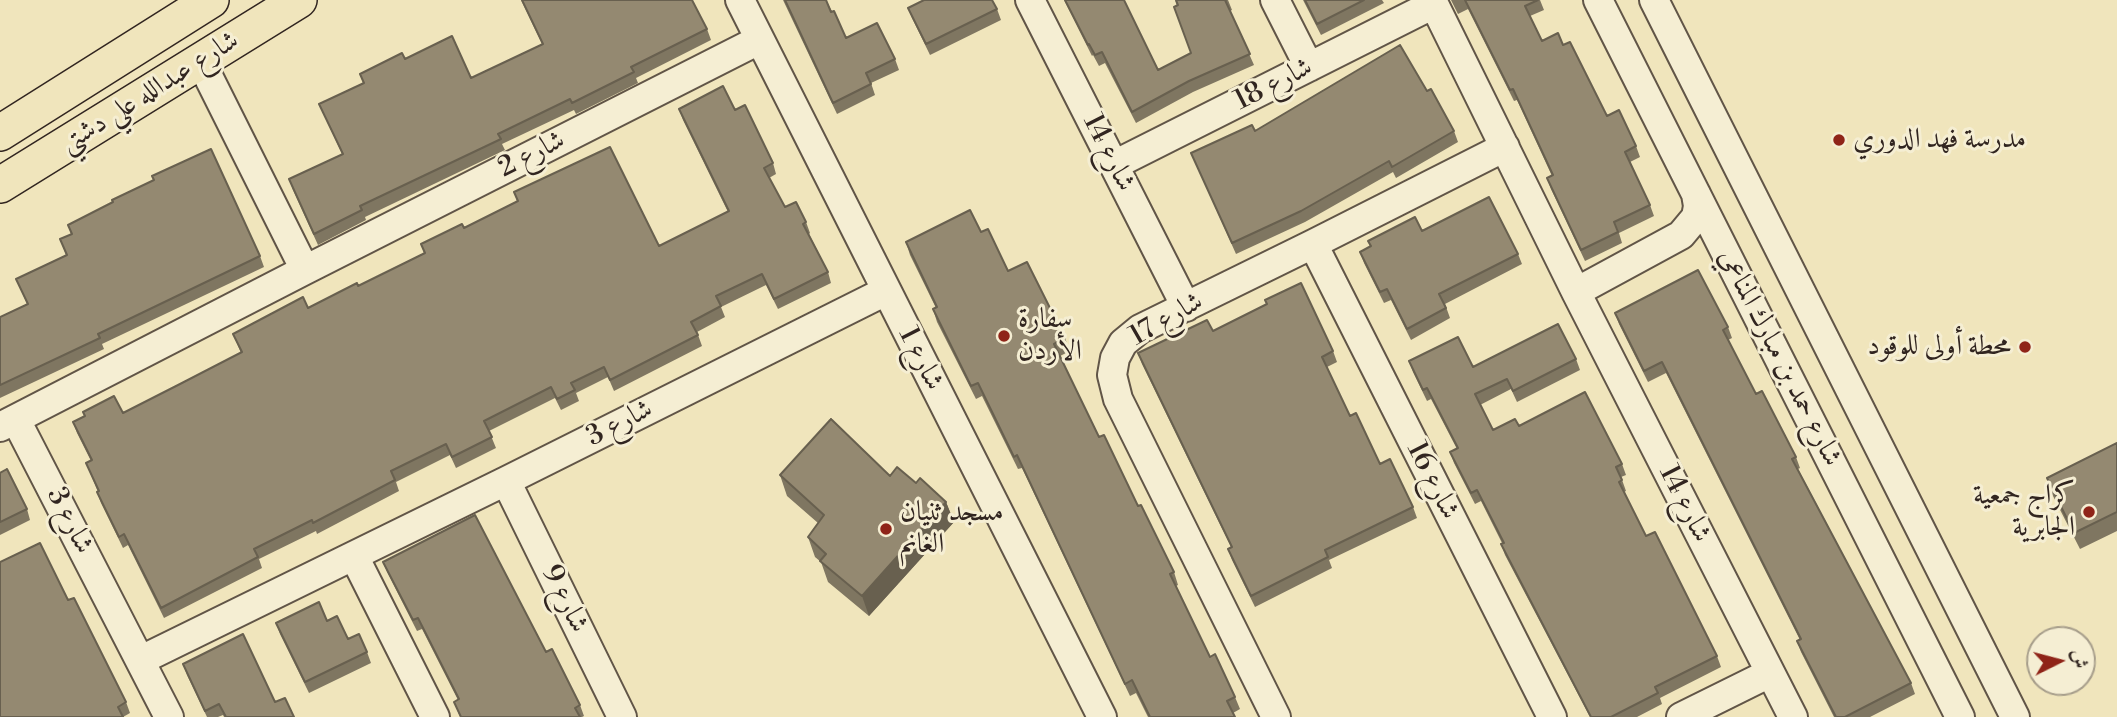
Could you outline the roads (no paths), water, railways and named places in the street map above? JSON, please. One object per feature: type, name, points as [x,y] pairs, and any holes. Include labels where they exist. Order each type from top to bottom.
[{"type":"main road","name":"شارع عبدالله علي دشتي","points":[[0,185],[299,0]]},
{"type":"main road","name":"شارع عبدالله علي دشتي","points":[[0,133],[199,8]]},
{"type":"main road","points":[[0,156],[135,70],[167,42],[199,8]]},
{"type":"street","name":"شارع 1","points":[[740,0],[1102,717]]},
{"type":"street","name":"شارع 14","points":[[1030,0],[1186,307]]},
{"type":"street","points":[[1275,0],[1309,67]]},
{"type":"street","name":"شارع حمد بن مبارك المناعي","points":[[1598,0],[1724,249],[1950,709]]},
{"type":"street","name":"شارع حمد بن مبارك المناعي","points":[[1654,0],[2015,717]]},
{"type":"street","name":"شارع 14","points":[[1433,2],[1576,292],[1793,717]]},
{"type":"street","name":"شارع 18","points":[[1114,165],[1433,2]]},
{"type":"street","name":"شارع 2","points":[[8,423],[759,40]]},
{"type":"street","points":[[201,62],[305,270]]},
{"type":"street","name":"شارع 17","points":[[1276,717],[1113,385],[1115,358],[1129,337],[1140,329],[1505,147]]},
{"type":"street","points":[[1576,292],[1681,235],[1696,217],[1696,194]]},
{"type":"street","points":[[1681,235],[1704,237],[1724,249]]},
{"type":"street","name":"شارع 16","points":[[1313,244],[1552,717]]},
{"type":"street","name":"شارع 3","points":[[141,660],[886,291]]},
{"type":"street","name":"شارع 3","points":[[8,423],[141,660],[169,717]]},
{"type":"street","name":"شارع 9","points":[[506,481],[622,717]]},
{"type":"street","points":[[354,556],[435,717]]},
{"type":"street","points":[[1681,717],[1770,673]]},
{"type":"place","name":"مدرسة فهد الدوري","points":[[1839,140]]},
{"type":"place","name":"سفارة الأردن","points":[[1004,336]]},
{"type":"place","name":"محطة أولى للوقود","points":[[2025,347]]},
{"type":"place","name":"كراج جمعية الجابرية","points":[[2089,512]]},
{"type":"place","name":"مسجد ثنيان الغانم","points":[[886,529]]}]
